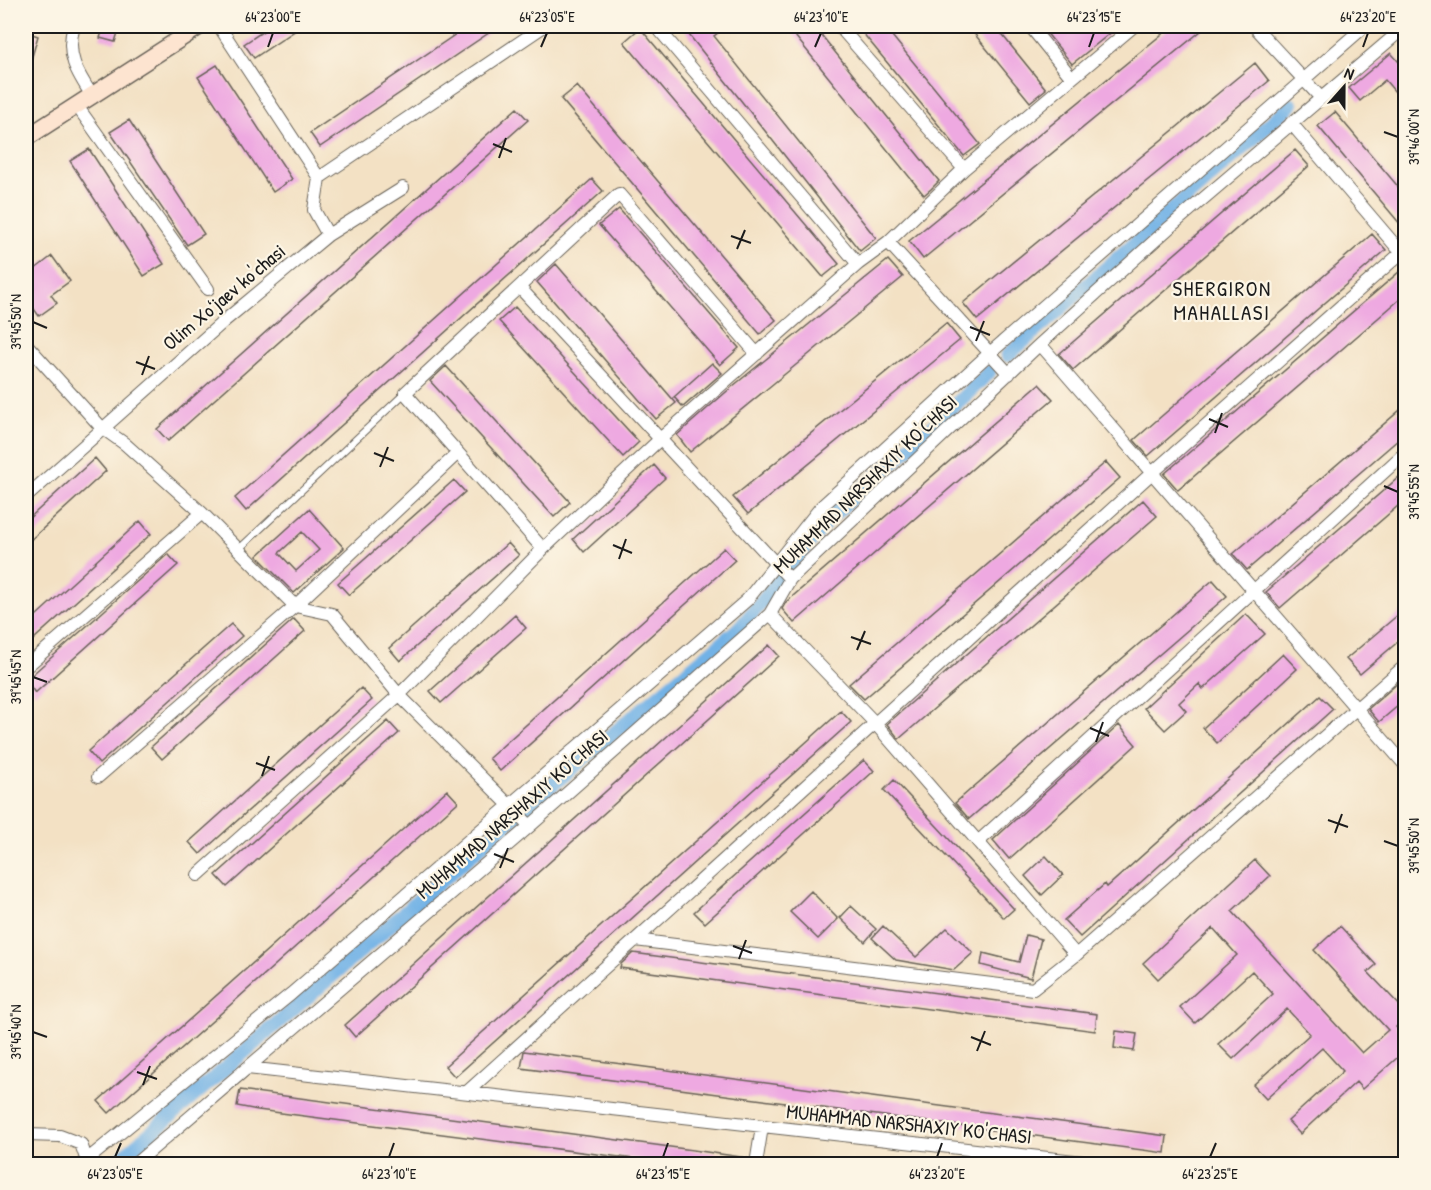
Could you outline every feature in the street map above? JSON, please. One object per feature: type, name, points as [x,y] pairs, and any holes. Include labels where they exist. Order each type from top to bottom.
[{"type":"main road","points":[[26,138],[200,26]]},
{"type":"street","points":[[74,26],[69,50],[76,73],[93,97]]},
{"type":"street","points":[[219,26],[319,178],[314,210],[328,235]]},
{"type":"street","points":[[319,178],[544,26]]},
{"type":"street","points":[[656,26],[858,264]]},
{"type":"street","points":[[839,26],[964,169]]},
{"type":"street","points":[[1030,26],[1072,78]]},
{"type":"street","points":[[198,875],[399,696],[543,549],[659,440],[858,264],[888,242],[964,169],[1134,26]]},
{"type":"street","points":[[1254,26],[1320,98]]},
{"type":"street","points":[[26,1135],[60,1136],[81,1144],[86,1163],[291,994],[747,600],[821,507],[990,353],[1302,78],[1365,26]]},
{"type":"street","name":"MUHAMMAD NARSHAXIY KO'CHASI","points":[[137,1164],[530,826],[770,614],[790,579],[1040,344],[1291,123],[1404,29]]},
{"type":"street","points":[[77,106],[208,289]]},
{"type":"street","points":[[467,1092],[1152,473],[1403,256],[1291,123]]},
{"type":"street","name":"Olim Xoʻjaev ko'chasi","points":[[26,497],[101,427],[328,235],[403,188]]},
{"type":"street","points":[[543,549],[405,393],[619,194],[757,354]]},
{"type":"street","points":[[888,242],[1009,374]]},
{"type":"street","points":[[520,288],[790,579]]},
{"type":"street","points":[[26,344],[101,427],[125,444],[202,513],[295,606],[332,614],[399,696],[530,826]]},
{"type":"street","points":[[1040,344],[1406,766]]},
{"type":"street","points":[[978,842],[1406,452]]},
{"type":"street","points":[[98,777],[295,606],[458,453]]},
{"type":"street","points":[[26,667],[202,513]]},
{"type":"street","points":[[770,614],[874,722],[1076,955]]},
{"type":"street","points":[[635,940],[1033,989],[1076,955],[1406,665]]},
{"type":"street","name":"MUHAMMAD NARSHAXIY KO'CHASI","points":[[247,1068],[1101,1164]]},
{"type":"street","points":[[756,1164],[762,1127]]},
{"type":"lane","points":[[239,549],[405,393]]},
{"type":"building","points":[[104,26],[120,26],[115,42],[100,38]]},
{"type":"building","points":[[271,26],[302,26],[254,58],[244,44]]},
{"type":"building","points":[[468,26],[499,26],[320,147],[310,133]]},
{"type":"building","points":[[682,26],[727,26],[714,36],[876,238],[860,251]]},
{"type":"building","points":[[787,26],[814,26],[939,181],[924,195]]},
{"type":"building","points":[[857,26],[884,26],[980,144],[964,156]]},
{"type":"building","points":[[968,26],[995,26],[1046,89],[1030,102]]},
{"type":"building","points":[[1041,26],[1119,26],[1072,64]]},
{"type":"building","points":[[1172,26],[1207,26],[923,259],[909,241]]},
{"type":"building","points":[[640,28],[839,264],[823,277],[624,42]]},
{"type":"building","points":[[26,32],[38,36],[29,67],[26,66]]},
{"type":"building","points":[[1391,53],[1406,70],[1406,105],[1385,80],[1360,101],[1349,88]]},
{"type":"building","points":[[1255,63],[1269,81],[977,320],[963,303]]},
{"type":"building","points":[[217,65],[292,179],[273,192],[198,77]]},
{"type":"building","points":[[577,86],[776,320],[760,334],[561,99]]},
{"type":"building","points":[[517,108],[528,120],[168,441],[157,429]]},
{"type":"building","points":[[1335,112],[1406,196],[1406,231],[1318,126]]},
{"type":"building","points":[[129,120],[204,234],[187,245],[110,132]]},
{"type":"building","points":[[89,149],[164,264],[144,276],[70,161]]},
{"type":"building","points":[[1295,150],[1309,166],[1073,370],[1059,354]]},
{"type":"building","points":[[592,179],[603,191],[246,511],[235,498]]},
{"type":"building","points":[[619,209],[739,348],[720,365],[599,225]]},
{"type":"building","points":[[1372,234],[1386,250],[1148,456],[1134,440]]},
{"type":"building","points":[[52,256],[70,281],[51,295],[57,303],[39,316],[26,298],[26,276]]},
{"type":"building","points":[[888,260],[903,277],[690,452],[677,435],[733,386]]},
{"type":"building","points":[[556,264],[676,403],[656,419],[537,282]]},
{"type":"building","points":[[1406,266],[1406,294],[1178,490],[1164,474]]},
{"type":"building","points":[[515,307],[639,442],[623,457],[499,321]]},
{"type":"building","points":[[946,323],[960,340],[748,514],[733,497]]},
{"type":"building","points":[[712,363],[722,373],[683,407],[674,397]]},
{"type":"building","points":[[446,366],[570,502],[554,517],[430,381]]},
{"type":"building","points":[[1039,384],[1053,399],[794,623],[782,609],[786,602]]},
{"type":"building","points":[[1406,405],[1406,433],[1247,570],[1233,554]]},
{"type":"building","points":[[95,458],[106,471],[26,544],[26,521]]},
{"type":"building","points":[[1106,462],[1120,478],[1060,530],[864,699],[849,684]]},
{"type":"building","points":[[654,465],[665,478],[584,552],[573,539]]},
{"type":"building","points":[[1406,471],[1406,499],[1280,608],[1266,592]]},
{"type":"building","points":[[454,480],[465,492],[349,595],[338,583]]},
{"type":"building","points":[[1143,500],[1157,516],[899,739],[887,724]]},
{"type":"building","points":[[309,509],[344,548],[294,593],[257,556]],"holes":[[[302,532],[319,550],[296,571],[279,553]]]},
{"type":"building","points":[[140,521],[151,534],[26,646],[26,625]]},
{"type":"building","points":[[508,543],[519,555],[400,661],[389,648]]},
{"type":"building","points":[[724,548],[735,560],[500,771],[489,758]]},
{"type":"building","points":[[168,554],[178,565],[35,693],[26,680]]},
{"type":"building","points":[[1213,580],[1227,596],[969,819],[955,803]]},
{"type":"building","points":[[1406,608],[1406,635],[1360,674],[1346,659]]},
{"type":"building","points":[[1246,614],[1265,634],[1203,689],[1199,684],[1179,703],[1186,711],[1165,730],[1144,708]]},
{"type":"building","points":[[515,615],[526,628],[441,703],[430,691]]},
{"type":"building","points":[[294,619],[305,631],[162,759],[151,747]]},
{"type":"building","points":[[231,624],[242,636],[99,764],[88,751]]},
{"type":"building","points":[[769,645],[779,656],[355,1037],[345,1025]]},
{"type":"building","points":[[1283,654],[1297,669],[1217,743],[1203,728]]},
{"type":"building","points":[[1406,676],[1406,699],[1379,722],[1368,709]]},
{"type":"building","points":[[361,688],[372,700],[200,854],[189,842]]},
{"type":"building","points":[[1320,696],[1333,709],[1080,937],[1064,920],[1105,884],[1107,887]]},
{"type":"building","points":[[841,711],[851,722],[455,1077],[445,1066]]},
{"type":"building","points":[[388,721],[399,733],[227,887],[216,875]]},
{"type":"building","points":[[1119,725],[1136,745],[1009,859],[993,840]]},
{"type":"building","points":[[864,760],[874,771],[705,923],[694,912]]},
{"type":"building","points":[[894,780],[1014,909],[1004,918],[884,790]]},
{"type":"building","points":[[447,790],[458,802],[109,1113],[98,1101]]},
{"type":"building","points":[[1046,856],[1063,875],[1042,895],[1025,876]]},
{"type":"building","points":[[1255,860],[1270,876],[1232,911],[1362,1053],[1388,1030],[1314,950],[1340,926],[1376,965],[1368,972],[1406,1012],[1406,1018],[1396,1027],[1406,1037],[1406,1050],[1362,1089],[1356,1082],[1300,1134],[1288,1121],[1343,1071],[1322,1048],[1266,1099],[1253,1085],[1310,1034],[1287,1009],[1233,1059],[1218,1044],[1273,994],[1252,971],[1195,1023],[1180,1007],[1237,955],[1213,928],[1158,979],[1143,963]]},
{"type":"building","points":[[811,891],[838,919],[818,939],[790,912]]},
{"type":"building","points":[[851,906],[876,929],[865,942],[840,918]]},
{"type":"building","points":[[883,926],[916,957],[947,928],[973,953],[954,970],[896,960],[872,938]]},
{"type":"building","points":[[1026,935],[1041,939],[1031,978],[981,965],[983,953],[1019,962]]},
{"type":"building","points":[[633,953],[1097,1014],[1095,1031],[620,968],[621,964]]},
{"type":"building","points":[[1116,1031],[1137,1034],[1134,1051],[1114,1048]]},
{"type":"building","points":[[524,1051],[1167,1136],[1165,1153],[521,1068]]},
{"type":"building","points":[[240,1090],[693,1150],[747,1158],[747,1164],[673,1164],[258,1110],[237,1106]]},
{"type":"waterway","points":[[1008,355],[1291,105]]},
{"type":"waterway","points":[[115,1164],[540,795],[741,627],[829,518],[931,429],[989,372]]},
{"type":"district","name":"SHERGIRON MAHALLASI","points":[[1222,301]]}]
